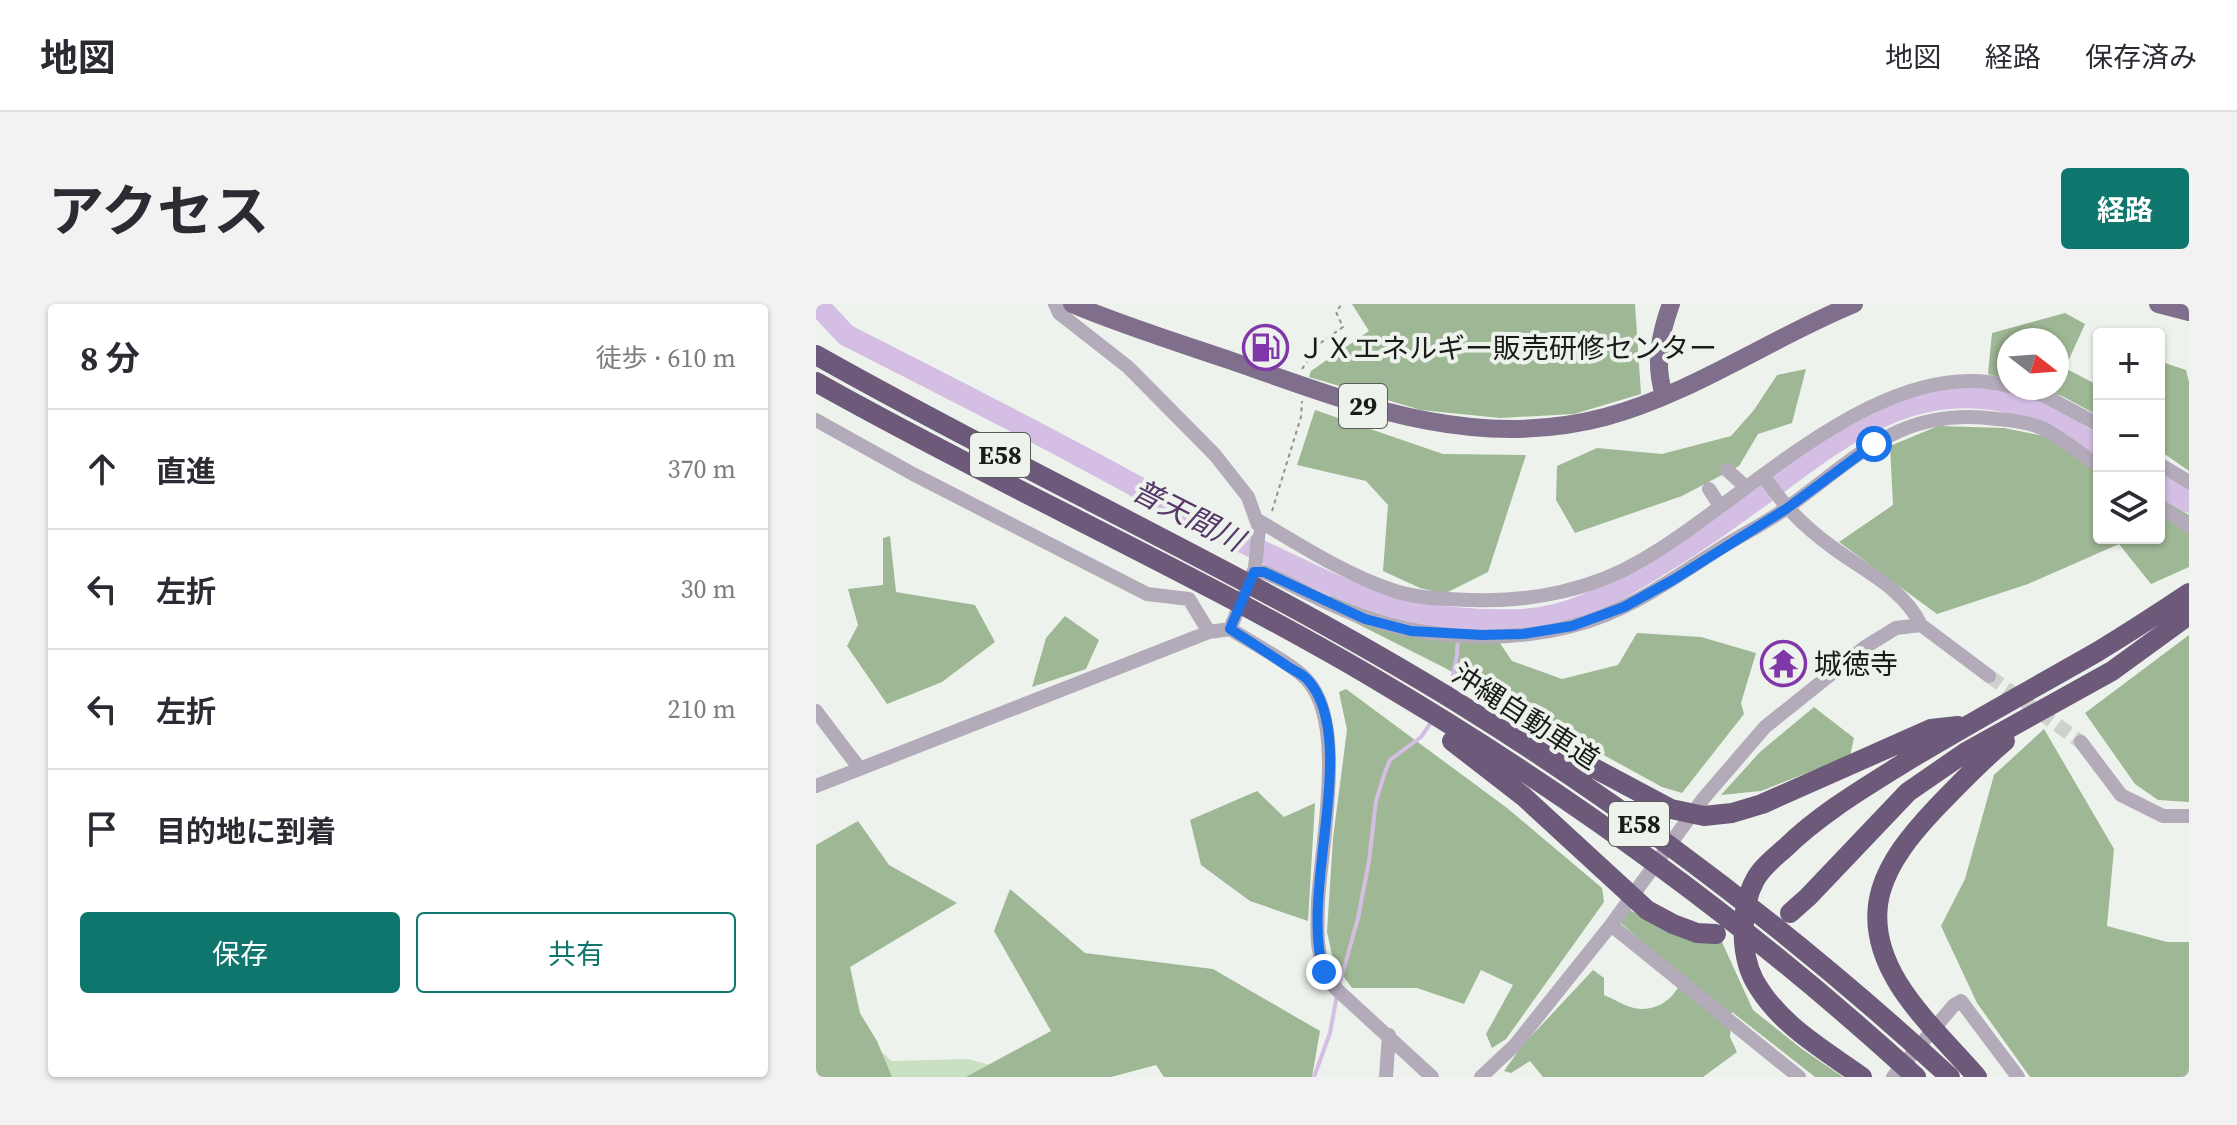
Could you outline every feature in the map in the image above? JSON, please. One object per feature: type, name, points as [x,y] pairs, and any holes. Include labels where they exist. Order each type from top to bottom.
[{"type":"highway","name":"沖縄自動車道","points":[[816,355],[929,419],[1186,552],[1293,621],[1370,676],[1524,772],[1677,880],[1761,944],[1916,1077]]},
{"type":"highway","name":"沖縄自動車道","points":[[816,382],[914,437],[1177,571],[1293,621],[1458,703],[1689,859],[1879,1012],[1950,1077]]},
{"type":"highway","points":[[1862,1077],[1776,1012],[1754,980],[1744,937],[1746,907],[1755,879],[1805,828],[1842,801],[1967,725],[2100,650],[2189,593]]},
{"type":"highway","points":[[1790,913],[1908,792],[1966,752],[2112,671],[2189,615]]},
{"type":"highway","points":[[1370,676],[1414,715],[1470,752],[1523,796],[1647,910],[1697,933],[1716,934]]},
{"type":"highway","points":[[1458,703],[1494,714],[1671,809],[1704,816],[1732,813],[1762,804],[1931,729],[1967,725]]},
{"type":"highway","points":[[1977,1077],[1898,983],[1882,951],[1876,919],[1881,889],[1892,860],[1914,831],[1973,768],[2042,710]]},
{"type":"main road","name":"29","points":[[1072,304],[1345,400],[1416,420],[1445,426],[1517,429],[1563,426],[1604,417],[1664,395],[1802,326],[1854,304]]},
{"type":"main road","points":[[1664,395],[1657,368],[1671,304]]},
{"type":"main road","points":[[2158,304],[2189,312]]},
{"type":"street","points":[[1055,304],[1059,313],[1128,367],[1215,455],[1248,497],[1257,523],[1255,570],[1230,629]]},
{"type":"street","points":[[1257,523],[1397,592],[1444,599],[1500,601],[1553,594],[1600,580],[1641,561],[1763,475],[1868,407],[1909,389],[1958,382],[1997,385]]},
{"type":"street","points":[[2052,400],[2093,422]]},
{"type":"street","points":[[1255,570],[1365,619],[1411,631],[1466,635],[1523,634],[1572,626],[1624,607],[1673,580],[1786,508],[1874,444],[1906,427],[1936,417],[1969,415],[2042,428],[2093,462]]},
{"type":"street","points":[[816,420],[1147,594],[1189,599],[1209,632]]},
{"type":"street","points":[[2165,468],[2189,482]]},
{"type":"street","points":[[1727,470],[1746,487]]},
{"type":"street","points":[[1763,475],[1786,508],[1830,546],[1900,595],[1921,625],[1989,676]]},
{"type":"street","points":[[1709,489],[1720,506]]},
{"type":"street","points":[[2165,510],[2189,526]]},
{"type":"street","points":[[1481,1077],[1515,1045],[1615,920],[1703,799],[1765,727],[1865,647],[1896,628],[1921,625]]},
{"type":"street","points":[[816,786],[1209,632],[1230,629],[1307,679],[1320,700],[1328,729],[1330,761],[1320,861],[1317,941],[1324,972],[1332,985],[1432,1077]]},
{"type":"street","points":[[816,711],[860,769]]},
{"type":"street","points":[[2081,742],[2121,795],[2163,816],[2189,816]]},
{"type":"street","points":[[1615,920],[1799,1077]]},
{"type":"street","points":[[1893,1077],[1954,1005],[1961,1001],[2018,1077]]},
{"type":"street","points":[[1386,1077],[1389,1035]]},
{"type":"path","points":[[1298,374],[1319,344],[1343,327],[1336,312],[1342,304]]},
{"type":"path","points":[[1272,512],[1301,417],[1302,401]]},
{"type":"green space","points":[[1352,304],[1635,304],[1641,394],[1574,414],[1500,418],[1421,410],[1309,377],[1311,371],[1369,331]]},
{"type":"green space","points":[[2065,313],[2085,324],[2069,359],[2069,328],[2010,328]]},
{"type":"green space","points":[[1997,332],[1997,377],[1988,374],[1992,333]]},
{"type":"green space","points":[[2165,363],[2186,370],[2189,382],[2189,471],[2165,454]]},
{"type":"green space","points":[[1806,369],[1792,423],[1758,434],[1739,466],[1682,496],[1575,533],[1556,500],[1557,466],[1597,448],[1662,454],[1731,436],[1754,410],[1777,375]]},
{"type":"green space","points":[[2069,370],[2093,383],[2093,413],[2069,400]]},
{"type":"green space","points":[[1315,410],[1443,454],[1526,455],[1488,572],[1444,594],[1420,588],[1383,571],[1388,505],[1366,481],[1297,465]]},
{"type":"green space","points":[[1938,426],[2004,428],[2044,436],[2093,462],[2093,544],[2119,544],[2028,584],[1937,614],[1839,542],[1893,505],[1890,446]]},
{"type":"green space","points":[[2165,501],[2189,515],[2189,567],[2151,584],[2119,544],[2165,544]]},
{"type":"green space","points":[[890,536],[896,592],[975,605],[995,642],[942,682],[887,704],[847,646],[858,625],[848,589],[883,585],[883,538]]},
{"type":"green space","points":[[1332,594],[1408,622],[1491,630],[1512,661],[1562,679],[1618,665],[1637,633],[1701,637],[1756,653],[1741,703],[1744,714],[1682,793],[1662,787],[1445,668],[1322,606]]},
{"type":"green space","points":[[1065,616],[1099,640],[1086,669],[1032,687],[1046,638]]},
{"type":"green space","points":[[2189,635],[2189,802],[2158,800],[2135,784],[2085,713]]},
{"type":"green space","points":[[1346,689],[1507,808],[1602,888],[1604,902],[1506,1039],[1492,1048],[1486,1034],[1513,985],[1481,970],[1464,1004],[1417,988],[1352,988],[1334,964],[1327,932],[1333,838],[1347,730],[1339,692]]},
{"type":"green space","points":[[1814,707],[1854,738],[1850,756],[1761,791],[1721,795],[1760,752]]},
{"type":"green space","points":[[2044,729],[2114,849],[2107,926],[2167,942],[2189,942],[2189,1077],[2030,1077],[1977,1003],[1941,926],[1965,879],[1994,775]]},
{"type":"green space","points":[[1257,791],[1284,817],[1315,803],[1308,921],[1250,901],[1201,865],[1190,820]]},
{"type":"green space","points":[[858,821],[889,865],[957,903],[850,967],[860,1013],[877,1041],[892,1077],[816,1077],[816,845]]},
{"type":"green space","points":[[1010,889],[1085,953],[1213,969],[1320,1031],[1312,1077],[1164,1077],[1156,1065],[1111,1077],[966,1077],[1051,1031],[994,931]]},
{"type":"green space","points":[[1630,910],[1671,933],[1721,940],[1753,1010],[1843,1077],[1815,1077],[1732,1012],[1730,1037],[1737,1052],[1703,1077],[1543,1077],[1530,1061],[1511,1073],[1504,1071],[1521,1047],[1593,970],[1604,978],[1604,995],[1630,1007],[1642,1009],[1658,1006],[1675,991],[1682,977],[1621,923]]},
{"type":"green space","points":[[855,1010],[872,1044],[892,1061],[968,1059],[997,1067],[1025,1044],[1049,1043],[1102,1077],[816,1077]]},
{"type":"waterway","name":"普天間川","points":[[817,304],[846,335],[1225,534],[1357,595],[1392,607],[1451,618],[1538,618],[1570,611],[1601,598],[1691,545],[1823,450],[1883,416],[1914,404],[1947,398],[1982,398],[2019,405],[2050,418],[2093,443]]},
{"type":"waterway","name":"普天間川","points":[[2165,488],[2189,502]]},
{"type":"waterway","points":[[1450,689],[1457,655],[1459,619]]},
{"type":"waterway","points":[[1339,986],[1358,918],[1376,801],[1385,772],[1390,760],[1421,737],[1432,721]]},
{"type":"waterway","points":[[1314,1077],[1330,1033],[1337,995]]},
{"type":"tunnel","points":[[1989,676],[2081,742]]},
{"type":"place","name":"ＪＸエネルギー販売研修センター","points":[[1266,348]]},
{"type":"place","name":"城徳寺","points":[[1783,664]]},
{"type":"route","points":[[1324,972],[1317,941],[1320,861],[1330,761],[1328,729],[1320,700],[1307,679],[1230,629],[1254,572],[1264,572],[1365,619],[1411,631],[1523,634],[1572,626],[1624,607],[1673,580],[1786,509],[1874,444]]}]
